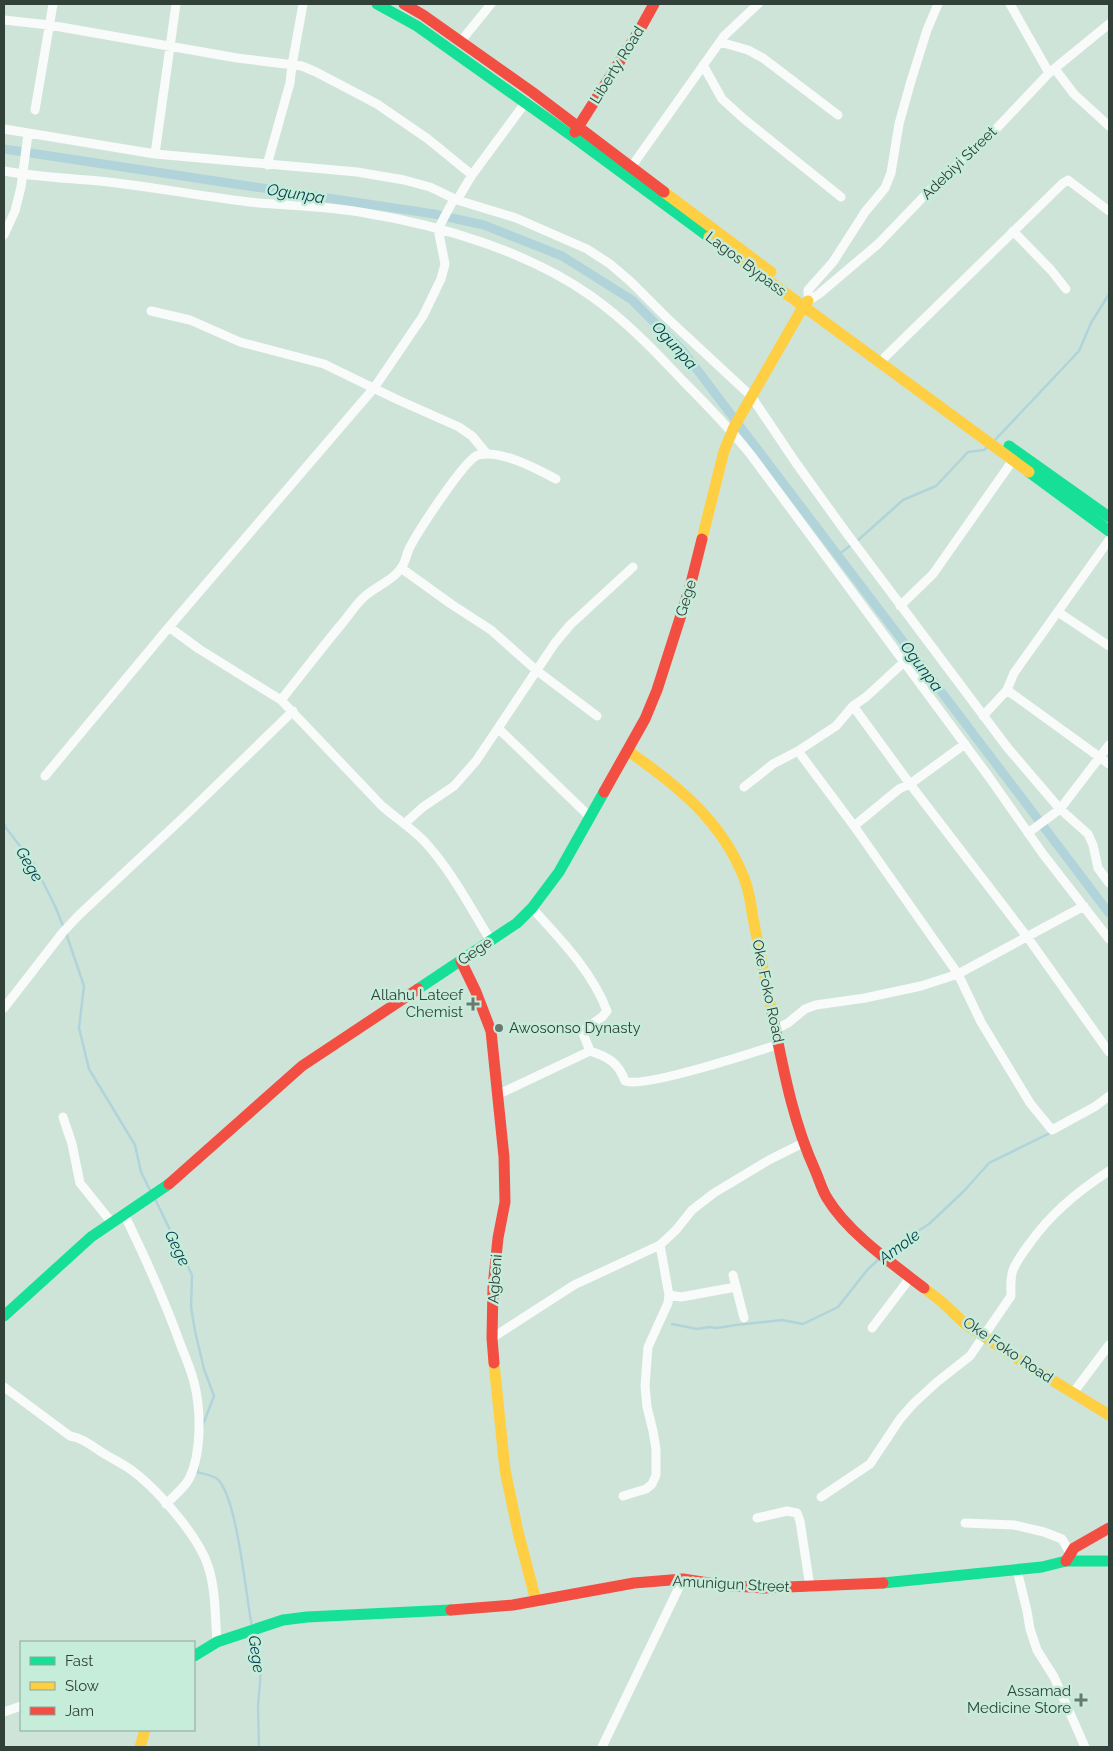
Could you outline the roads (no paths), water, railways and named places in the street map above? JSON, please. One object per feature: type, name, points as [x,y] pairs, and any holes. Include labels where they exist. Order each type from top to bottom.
[{"type":"street","points":[[35,110],[53,4]]},
{"type":"street","points":[[155,154],[176,4]]},
{"type":"street","points":[[267,165],[290,83],[303,4]]},
{"type":"street","name":"Lagos Bypass","points":[[377,4],[416,26],[1109,517]]},
{"type":"street","name":"Lagos Bypass","points":[[404,4],[461,41],[579,126],[1013,460],[1109,531]]},
{"type":"street","points":[[461,41],[491,4]]},
{"type":"street","name":"Liberty Road","points":[[572,136],[639,31],[654,4]]},
{"type":"street","points":[[632,166],[702,65],[740,19],[758,4]]},
{"type":"street","points":[[807,302],[808,290],[832,262],[865,212],[885,188],[891,173],[898,124],[927,30],[938,4]]},
{"type":"street","points":[[1010,4],[1052,71],[1109,126]]},
{"type":"street","points":[[4,20],[49,25],[237,58],[302,66],[377,104],[428,139],[472,175]]},
{"type":"street","name":"Adebiyi Street","points":[[807,302],[878,244],[930,190],[996,129],[1052,71],[1109,24]]},
{"type":"street","points":[[720,42],[748,50],[763,58],[838,115]]},
{"type":"street","points":[[702,65],[722,99],[841,197]]},
{"type":"street","points":[[45,776],[169,627],[374,388],[423,316],[441,279],[445,264],[438,227],[472,175],[525,103]]},
{"type":"street","points":[[4,130],[155,154],[357,172],[404,180],[430,187],[456,200],[532,224],[587,249],[610,264],[631,282],[749,400],[900,606],[1030,775],[1058,810],[1088,834],[1093,845],[1098,868],[1109,883]]},
{"type":"street","points":[[4,235],[15,211],[23,174],[28,134]]},
{"type":"street","points":[[4,171],[102,181],[222,198],[365,212],[438,227],[492,246],[534,264],[572,283],[591,296],[618,317],[662,358],[733,430],[1109,939]]},
{"type":"street","points":[[885,357],[1063,183],[1068,180],[1109,211]]},
{"type":"street","points":[[1013,231],[1051,270],[1066,289]]},
{"type":"street","name":"Gege","points":[[4,1316],[71,1255],[112,1222],[168,1185],[302,1066],[491,941],[517,923],[532,908],[559,872],[645,719],[660,681],[690,587],[722,460],[733,430],[807,302]]},
{"type":"street","points":[[151,311],[190,320],[240,342],[324,364],[459,427],[472,436],[487,454]]},
{"type":"street","points":[[281,700],[363,598],[394,576],[401,568],[409,549],[428,518],[467,463],[476,456],[498,455],[556,479]]},
{"type":"street","points":[[900,606],[933,574],[1013,460]]},
{"type":"street","points":[[984,716],[1007,690],[1014,673],[1109,540]]},
{"type":"street","points":[[404,824],[423,807],[454,786],[476,761],[499,729],[555,643],[570,625],[634,567]]},
{"type":"street","points":[[401,568],[450,604],[491,630],[536,670],[597,716]]},
{"type":"street","points":[[1058,612],[1109,646]]},
{"type":"street","points":[[169,627],[199,649],[281,700],[293,711],[382,806],[425,842],[448,871],[491,941]]},
{"type":"street","points":[[744,787],[772,764],[798,751],[836,726],[853,706],[904,663]]},
{"type":"street","points":[[1007,690],[1109,764]]},
{"type":"street","points":[[853,706],[1028,938],[1109,1052]]},
{"type":"street","points":[[4,1008],[63,932],[79,915],[293,711]]},
{"type":"street","points":[[499,729],[590,817]]},
{"type":"street","points":[[854,826],[899,789],[910,784],[965,744]]},
{"type":"street","points":[[1030,832],[1058,810],[1109,745]]},
{"type":"street","name":"Oke Foko Road","points":[[628,751],[684,791],[716,827],[736,859],[745,880],[790,1101],[803,1143],[827,1198],[840,1215],[883,1256],[984,1338],[1109,1415]]},
{"type":"street","points":[[798,751],[854,826],[958,974],[982,1022],[1030,1103],[1052,1130],[1096,1106],[1109,1096]]},
{"type":"street","points":[[776,1029],[788,1023],[805,1009],[816,1005],[865,998],[921,986],[958,974],[1028,938],[1084,906]]},
{"type":"street","points":[[532,908],[576,958],[603,1001],[607,1011],[602,1017],[582,1031],[590,1051]]},
{"type":"street","name":"Agbeni","points":[[461,961],[476,992],[491,1031],[504,1157],[505,1202],[498,1238],[493,1287],[492,1338],[505,1470],[518,1532],[536,1601]]},
{"type":"street","points":[[497,1095],[590,1051],[608,1057],[625,1081],[632,1083],[681,1073],[779,1044]]},
{"type":"street","points":[[63,1117],[72,1144],[80,1183],[112,1222]]},
{"type":"street","points":[[492,1338],[574,1284],[660,1245],[676,1230],[692,1210],[714,1193],[737,1178],[803,1143]]},
{"type":"street","points":[[821,1497],[870,1464],[900,1419],[913,1404],[970,1356],[1011,1296],[1010,1286],[1013,1270],[1042,1226],[1085,1186],[1109,1171]]},
{"type":"street","points":[[124,1214],[173,1321],[194,1381],[199,1405],[198,1438],[193,1468],[188,1480],[166,1504]]},
{"type":"street","points":[[623,1496],[646,1489],[652,1484],[656,1474],[656,1449],[647,1407],[645,1386],[648,1347],[670,1296],[660,1245]]},
{"type":"street","points":[[733,1275],[744,1318]]},
{"type":"street","points":[[872,1328],[910,1278]]},
{"type":"street","points":[[670,1296],[681,1297],[736,1287]]},
{"type":"street","points":[[1073,1393],[1109,1346]]},
{"type":"street","points":[[4,1387],[70,1436],[81,1438],[127,1467],[166,1504],[199,1547],[208,1565],[213,1585],[217,1642]]},
{"type":"street","points":[[757,1518],[787,1511],[797,1513],[800,1521],[810,1587]]},
{"type":"street","points":[[965,1523],[1014,1526],[1044,1532],[1062,1539],[1068,1557]]},
{"type":"street","points":[[1068,1557],[1074,1548],[1085,1544],[1109,1528]]},
{"type":"street","name":"Amunigun Street","points":[[195,1655],[217,1642],[283,1620],[307,1617],[432,1612],[513,1605],[634,1583],[682,1579],[722,1585],[764,1588],[810,1587],[874,1584],[1018,1570],[1042,1567],[1068,1557],[1109,1561]]},
{"type":"street","points":[[1018,1570],[1030,1629],[1037,1650],[1054,1677],[1085,1747]]},
{"type":"street","points":[[602,1747],[682,1579]]},
{"type":"street","points":[[4,1712],[20,1706]]},
{"type":"street","points":[[140,1747],[145,1731]]},
{"type":"waterway","name":"Ogunpa","points":[[4,149],[434,214],[484,225],[562,256],[632,300],[683,351],[1109,913]]},
{"type":"waterway","points":[[994,441],[1079,351],[1091,323],[1109,294]]},
{"type":"waterway","points":[[856,542],[903,500],[936,486],[968,452],[984,450],[988,446]]},
{"type":"waterway","points":[[838,555],[851,545]]},
{"type":"waterway","name":"Gege","points":[[4,823],[34,864],[64,928]]},
{"type":"waterway","name":"Gege","points":[[66,933],[84,986],[79,1028],[89,1069],[135,1145],[141,1172],[151,1192]]},
{"type":"waterway","name":"Amole","points":[[885,1254],[929,1224],[964,1191],[989,1163],[1050,1133]]},
{"type":"waterway","name":"Gege","points":[[155,1199],[192,1275],[191,1307],[195,1331],[204,1369],[214,1396],[202,1427]]},
{"type":"waterway","name":"Amole","points":[[672,1324],[697,1329],[782,1320],[803,1324],[838,1307],[868,1269],[879,1259]]},
{"type":"waterway","name":"Gege","points":[[198,1467],[197,1472],[216,1478],[223,1487],[230,1503],[240,1547],[252,1627]]},
{"type":"waterway","name":"Gege","points":[[253,1635],[261,1669],[258,1707],[259,1747]]},
{"type":"place","name":"Allahu Lateef Chemist","points":[[473,1004]]},
{"type":"place","name":"Awosonso Dynasty","points":[[499,1028]]},
{"type":"place","name":"Assamad Medicine Store","points":[[1081,1700]]}]
